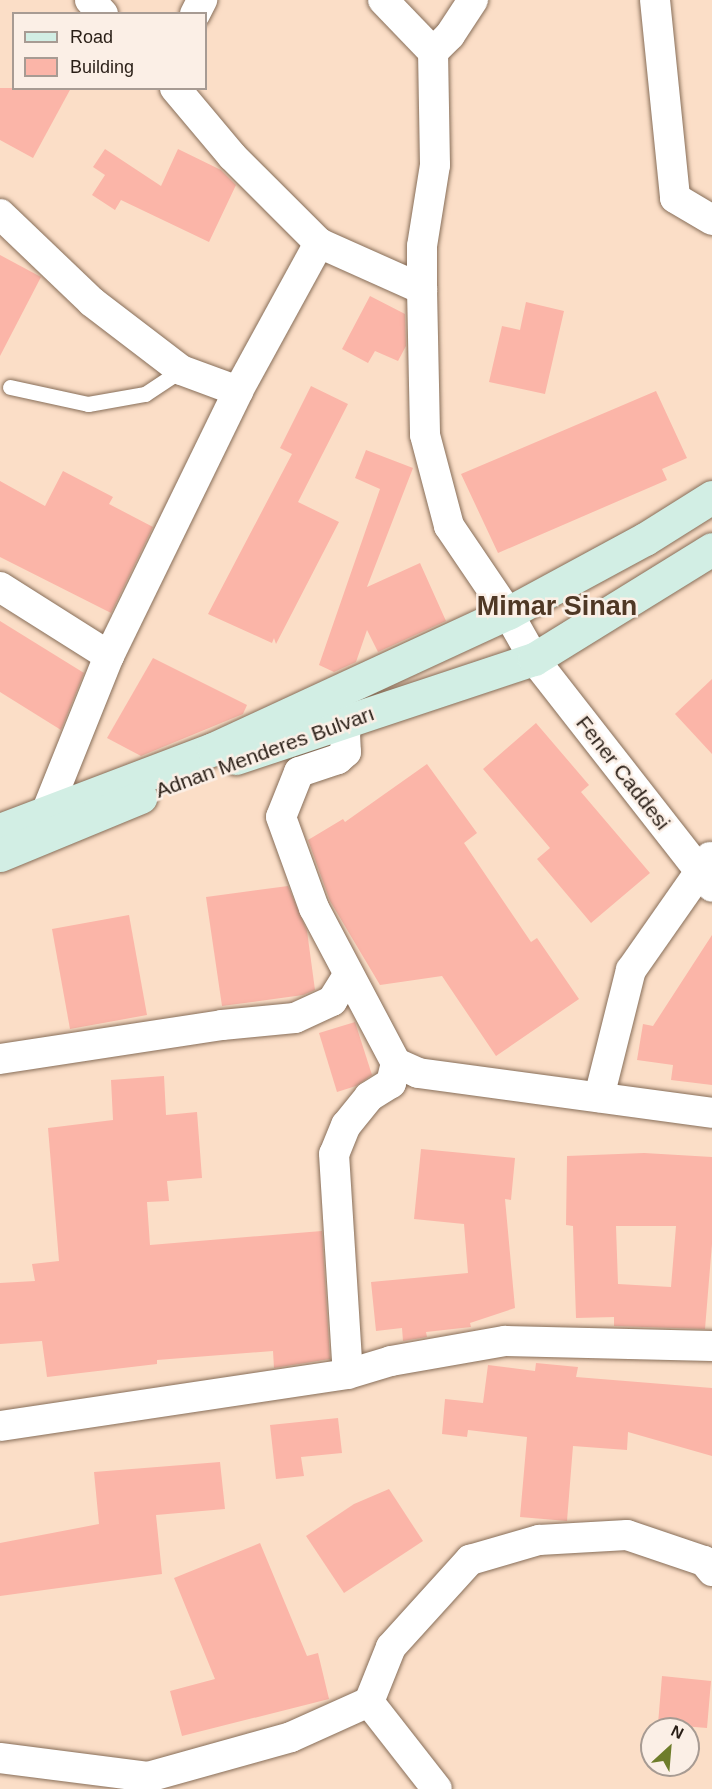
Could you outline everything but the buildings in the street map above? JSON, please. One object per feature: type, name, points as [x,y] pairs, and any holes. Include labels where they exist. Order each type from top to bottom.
[{"type":"main road","name":"Adnan Menderes Bulvarı","points":[[0,830],[47,810],[213,749],[508,613],[645,539],[712,497]]},
{"type":"main road","name":"Adnan Menderes Bulvarı","points":[[0,855],[221,763],[534,659],[712,549]]},
{"type":"street","points":[[90,0],[101,12]]},
{"type":"street","points":[[383,0],[433,52],[450,35],[473,0]]},
{"type":"street","points":[[655,0],[675,198],[712,220]]},
{"type":"street","name":"Fener Caddesi","points":[[433,52],[435,165],[422,246],[425,435],[449,526],[508,613],[534,659],[707,870]]},
{"type":"street","points":[[177,90],[232,156],[319,243],[422,289]]},
{"type":"street","points":[[0,214],[92,302],[181,370],[238,391]]},
{"type":"street","points":[[47,810],[110,656],[238,391],[319,243]]},
{"type":"street","points":[[0,587],[110,656]]},
{"type":"street","points":[[339,724],[345,734],[346,752],[338,759],[299,772],[281,817],[314,908],[347,977],[396,1063],[418,1073],[712,1113]]},
{"type":"street","points":[[599,1097],[632,970],[707,870]]},
{"type":"street","points":[[0,1059],[222,1025],[295,1018],[332,1001],[347,977]]},
{"type":"street","points":[[348,1374],[334,1154],[352,1118],[369,1097],[391,1083],[396,1063]]},
{"type":"street","points":[[0,1426],[348,1374],[391,1361],[505,1341],[712,1346]]},
{"type":"street","points":[[0,1758],[148,1777],[291,1737],[369,1702],[391,1647],[470,1560],[539,1540],[627,1535],[704,1561],[712,1571]]},
{"type":"street","points":[[369,1702],[437,1789]]},
{"type":"lane","points":[[10,387],[87,404],[145,394],[181,370]]},
{"type":"district","name":"Mimar Sinan","points":[[557,607]]}]
